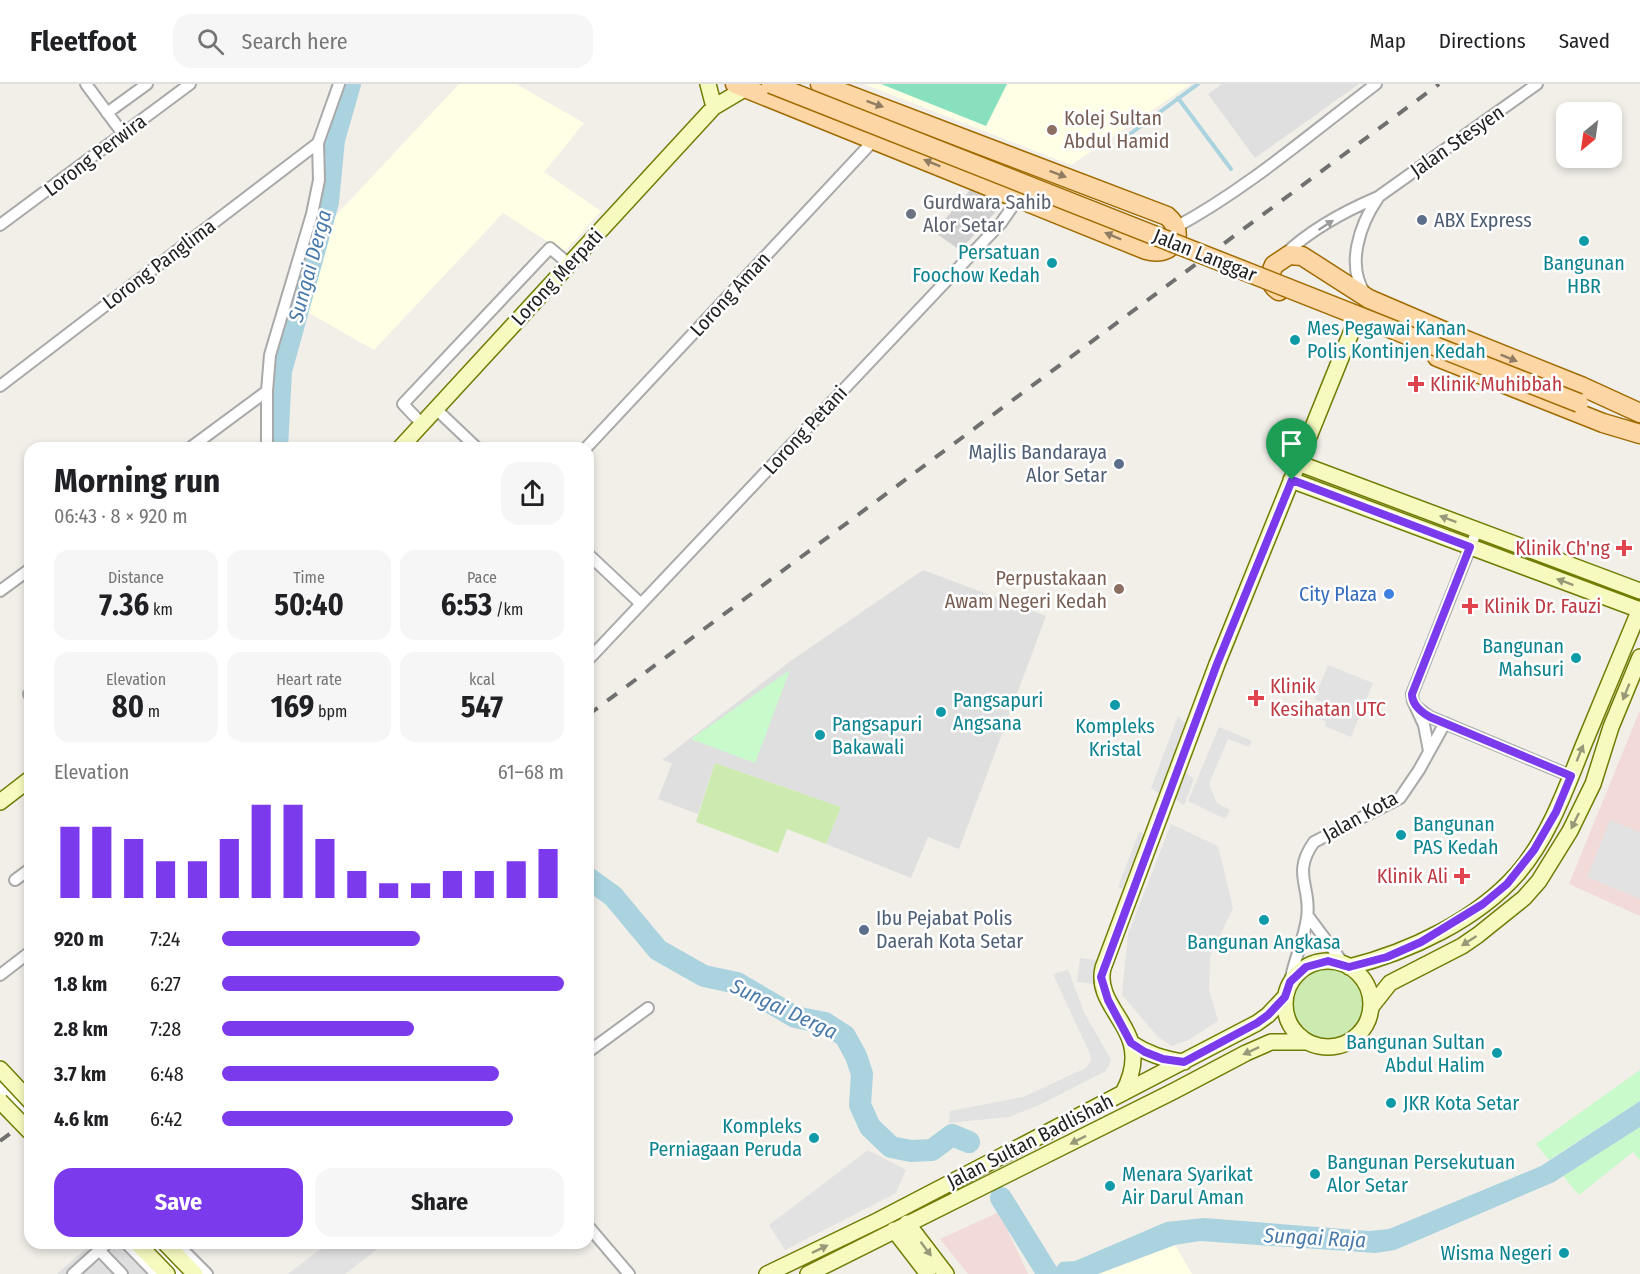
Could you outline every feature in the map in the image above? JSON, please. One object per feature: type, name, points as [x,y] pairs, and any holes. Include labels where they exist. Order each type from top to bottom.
[{"type":"main road","points":[[708,84],[714,107]]},
{"type":"main road","name":"Jalan Langgar","points":[[771,84],[1640,426]]},
{"type":"main road","points":[[740,86],[1155,253],[1165,251],[1176,237],[1176,227],[1167,216],[820,84]]},
{"type":"main road","name":"Lorong Merpati","points":[[406,442],[714,107],[740,86]]},
{"type":"main road","points":[[1640,413],[1369,299],[1302,256],[1289,255],[1274,265],[1271,274],[1274,288],[1603,423],[1640,434]]},
{"type":"main road","points":[[1123,1093],[1133,1071],[1131,1043],[1104,989],[1101,977],[1103,968],[1217,664],[1355,323]]},
{"type":"main road","points":[[1298,463],[1640,591]]},
{"type":"main road","points":[[1292,480],[1640,609],[1556,812],[1534,850],[1507,884],[1483,904],[1421,942],[1376,960],[1346,965]]},
{"type":"main road","points":[[1371,1007],[1390,983],[1478,935],[1524,898],[1539,881],[1570,831],[1593,784],[1611,727],[1640,657]]},
{"type":"main road","points":[[0,801],[24,783]]},
{"type":"main road","points":[[1328,961],[1346,965],[1359,973],[1370,994],[1371,1007],[1365,1027],[1354,1039],[1339,1046],[1323,1047],[1308,1042],[1294,1031],[1289,1023],[1284,1006],[1290,982],[1300,971],[1313,963],[1328,961]]},
{"type":"main road","name":"Jalan Sultan Badlishah","points":[[767,1274],[879,1220],[1257,1023],[1285,997]]},
{"type":"main road","name":"Jalan Sultan Badlishah","points":[[808,1274],[1271,1042],[1308,1042]]},
{"type":"main road","points":[[1131,1043],[1163,1059],[1184,1062]]},
{"type":"main road","points":[[0,1070],[24,1095]]},
{"type":"main road","points":[[0,1101],[24,1126]]},
{"type":"main road","points":[[900,1227],[928,1274]]},
{"type":"main road","points":[[900,1227],[946,1274]]},
{"type":"main road","points":[[143,1249],[168,1274]]},
{"type":"main road","points":[[171,1249],[195,1274]]},
{"type":"street","points":[[86,84],[123,134]]},
{"type":"street","points":[[107,113],[147,84]]},
{"type":"street","name":"Lorong Perwira","points":[[0,225],[190,84]]},
{"type":"street","points":[[267,442],[270,355],[312,214],[319,180],[318,143],[339,84]]},
{"type":"street","points":[[1176,227],[1202,213],[1243,185],[1376,84]]},
{"type":"street","name":"Jalan Stesyen","points":[[1378,197],[1537,84]]},
{"type":"street","name":"Lorong Aman","points":[[592,442],[875,140]]},
{"type":"street","name":"Lorong Panglima","points":[[0,386],[318,143]]},
{"type":"street","name":"Lorong Petani","points":[[594,653],[1001,223],[1019,197]]},
{"type":"street","points":[[1280,260],[1324,225],[1360,204],[1378,197]]},
{"type":"street","points":[[1369,299],[1359,279],[1357,244],[1364,222],[1378,197]]},
{"type":"street","points":[[422,424],[403,404],[550,248],[569,264]]},
{"type":"street","points":[[198,442],[267,391]]},
{"type":"street","points":[[436,409],[471,442]]},
{"type":"street","points":[[1429,753],[1424,724],[1412,694],[1477,530]]},
{"type":"street","points":[[594,560],[640,603]]},
{"type":"street","points":[[0,591],[24,573]]},
{"type":"street","points":[[1413,701],[1425,714],[1571,776]]},
{"type":"street","name":"Jalan Kota","points":[[1290,982],[1293,962],[1308,916],[1302,868],[1306,853],[1314,842],[1343,825],[1371,814],[1400,798],[1409,787],[1445,723]]},
{"type":"street","points":[[15,880],[24,873]]},
{"type":"street","name":"Jalan Kota","points":[[1308,916],[1346,965]]},
{"type":"street","points":[[0,975],[24,957]]},
{"type":"street","points":[[594,1048],[648,1008]]},
{"type":"street","points":[[594,1233],[629,1274]]},
{"type":"street","points":[[73,1274],[100,1249]]},
{"type":"street","points":[[105,1249],[122,1274]]},
{"type":"street","points":[[132,1249],[156,1274]]},
{"type":"street","points":[[182,1249],[207,1274]]},
{"type":"shaded area","points":[[459,84],[516,84],[584,123],[544,172],[601,211],[564,252],[503,213],[374,350],[302,309],[322,230]]},
{"type":"shaded area","name":"Kolej Sultan Abdul Hamid","points":[[864,84],[1191,84],[1071,165]]},
{"type":"shaded area","points":[[1222,84],[1359,84],[1255,158],[1208,94]]},
{"type":"shaded area","points":[[971,189],[1004,203],[960,250],[934,232]]},
{"type":"shaded area","points":[[923,570],[1046,616],[959,849],[928,837],[911,878],[826,844],[841,807],[715,763],[698,814],[658,799],[672,763],[662,760],[792,660]]},
{"type":"shaded area","points":[[1328,665],[1373,683],[1351,737],[1325,726],[1326,722],[1318,718],[1325,703],[1314,699]]},
{"type":"shaded area","points":[[1640,710],[1640,916],[1569,884]]},
{"type":"shaded area","points":[[1178,716],[1186,724],[1160,794],[1151,788]]},
{"type":"shaded area","points":[[1219,727],[1252,741],[1249,747],[1228,739],[1209,784],[1217,803],[1230,810],[1225,819],[1188,801]]},
{"type":"shaded area","points":[[1184,771],[1194,779],[1184,805],[1174,798]]},
{"type":"shaded area","points":[[1610,820],[1640,832],[1640,899],[1587,877]]},
{"type":"shaded area","points":[[1171,824],[1218,846],[1233,908],[1210,956],[1209,990],[1218,1021],[1190,1039],[1172,1046],[1158,1037],[1122,995],[1128,934]]},
{"type":"shaded area","points":[[1139,832],[1144,834],[1122,889],[1118,887]]},
{"type":"shaded area","points":[[1080,958],[1097,960],[1095,984],[1077,982]]},
{"type":"shaded area","points":[[1068,970],[1084,1012],[1111,1060],[1106,1071],[1039,1105],[1009,1117],[949,1123],[950,1111],[1023,1097],[1086,1068],[1091,1061],[1090,1054],[1053,974]]},
{"type":"shaded area","points":[[868,1150],[906,1170],[896,1193],[785,1250],[769,1225]]},
{"type":"shaded area","points":[[999,1212],[1028,1274],[968,1274],[940,1239]]},
{"type":"shaded area","points":[[1175,1245],[1192,1274],[1098,1274]]},
{"type":"shaded area","points":[[85,1249],[123,1249],[146,1274],[57,1274]]},
{"type":"shaded area","points":[[320,1249],[378,1249],[345,1274],[288,1274]]},
{"type":"green space","points":[[881,84],[1007,84],[986,126]]},
{"type":"green space","points":[[790,670],[755,763],[691,739]]},
{"type":"green space","points":[[715,763],[841,807],[826,844],[787,829],[778,853],[696,822]]},
{"type":"green space","points":[[1327,967],[1341,970],[1353,978],[1361,990],[1364,1004],[1361,1018],[1353,1030],[1341,1038],[1327,1041],[1313,1038],[1301,1030],[1293,1018],[1290,1004],[1293,990],[1301,978],[1313,970]]},
{"type":"green space","points":[[1640,1070],[1640,1101],[1549,1160],[1536,1144]]},
{"type":"green space","points":[[1640,1127],[1640,1160],[1633,1152],[1579,1195],[1563,1176]]},
{"type":"water","name":"Sungai Raja","points":[[1640,1101],[1640,1127],[1554,1182],[1395,1250],[1376,1253],[1200,1241],[1175,1245],[1098,1274],[1049,1274],[1061,1262],[1075,1261],[1166,1222],[1204,1218],[1369,1231],[1389,1229],[1541,1166]]},
{"type":"pier","points":[[0,1058],[24,1083],[24,1134],[0,1109]]},
{"type":"pier","points":[[135,1249],[184,1249],[209,1274],[160,1274]]},
{"type":"waterway","name":"Sungai Derga","points":[[277,442],[281,371],[328,202],[334,140],[350,84]]},
{"type":"waterway","points":[[1130,134],[1198,84]]},
{"type":"waterway","points":[[1178,98],[1231,169]]},
{"type":"waterway","name":"Sungai Derga","points":[[594,882],[613,896],[658,950],[704,976],[737,983],[795,1017],[825,1023],[845,1036],[856,1056],[862,1074],[860,1105],[870,1127],[891,1147],[911,1151],[932,1150],[952,1135],[969,1142]]},
{"type":"waterway","name":"Sungai Derga","points":[[1001,1198],[1048,1274]]},
{"type":"railway","points":[[594,711],[1439,84]]},
{"type":"railway","points":[[0,1141],[24,1123]]},
{"type":"place","name":"Kolej Sultan Abdul Hamid","points":[[1052,130]]},
{"type":"place","name":"Gurdwara Sahib Alor Setar","points":[[911,214]]},
{"type":"place","name":"ABX Express","points":[[1422,220]]},
{"type":"place","name":"Bangunan HBR","points":[[1584,241]]},
{"type":"place","name":"Persatuan Foochow Kedah","points":[[1052,263]]},
{"type":"place","name":"Mes Pegawai Kanan Polis Kontinjen Kedah","points":[[1295,340]]},
{"type":"place","name":"Klinik Muhibbah","points":[[1416,384]]},
{"type":"place","name":"Majlis Bandaraya Alor Setar","points":[[1119,464]]},
{"type":"place","name":"Klinik Ch'ng","points":[[1624,548]]},
{"type":"place","name":"Perpustakaan Awam Negeri Kedah","points":[[1119,589]]},
{"type":"place","name":"City Plaza","points":[[1389,594]]},
{"type":"place","name":"Klinik Dr. Fauzi","points":[[1470,606]]},
{"type":"place","name":"Bangunan Mahsuri","points":[[1576,658]]},
{"type":"place","name":"Klinik Kesihatan UTC","points":[[1256,698]]},
{"type":"place","name":"Kompleks Kristal","points":[[1115,705]]},
{"type":"place","name":"Pangsapuri Angsana","points":[[941,712]]},
{"type":"place","name":"Pangsapuri Bakawali","points":[[820,735]]},
{"type":"place","name":"Bangunan PAS Kedah","points":[[1401,835]]},
{"type":"place","name":"Klinik Ali","points":[[1462,876]]},
{"type":"place","name":"Bangunan Angkasa","points":[[1264,920]]},
{"type":"place","name":"Ibu Pejabat Polis Daerah Kota Setar","points":[[864,930]]},
{"type":"place","name":"Bangunan Sultan Abdul Halim","points":[[1497,1053]]},
{"type":"place","name":"JKR Kota Setar","points":[[1391,1103]]},
{"type":"place","name":"Kompleks Perniagaan Peruda","points":[[814,1138]]},
{"type":"place","name":"Bangunan Persekutuan Alor Setar","points":[[1315,1174]]},
{"type":"place","name":"Menara Syarikat Air Darul Aman","points":[[1110,1186]]},
{"type":"place","name":"Wisma Negeri","points":[[1564,1253]]},
{"type":"route","points":[[1292,480],[1470,547],[1412,694],[1413,701],[1420,711],[1430,717],[1571,776],[1556,812],[1534,850],[1507,884],[1483,904],[1421,942],[1387,957],[1349,967],[1342,963],[1328,961],[1313,963],[1295,976],[1290,982],[1285,997],[1257,1023],[1184,1062],[1163,1059],[1131,1043],[1108,1000],[1101,977],[1103,968],[1217,664],[1292,480]]}]
